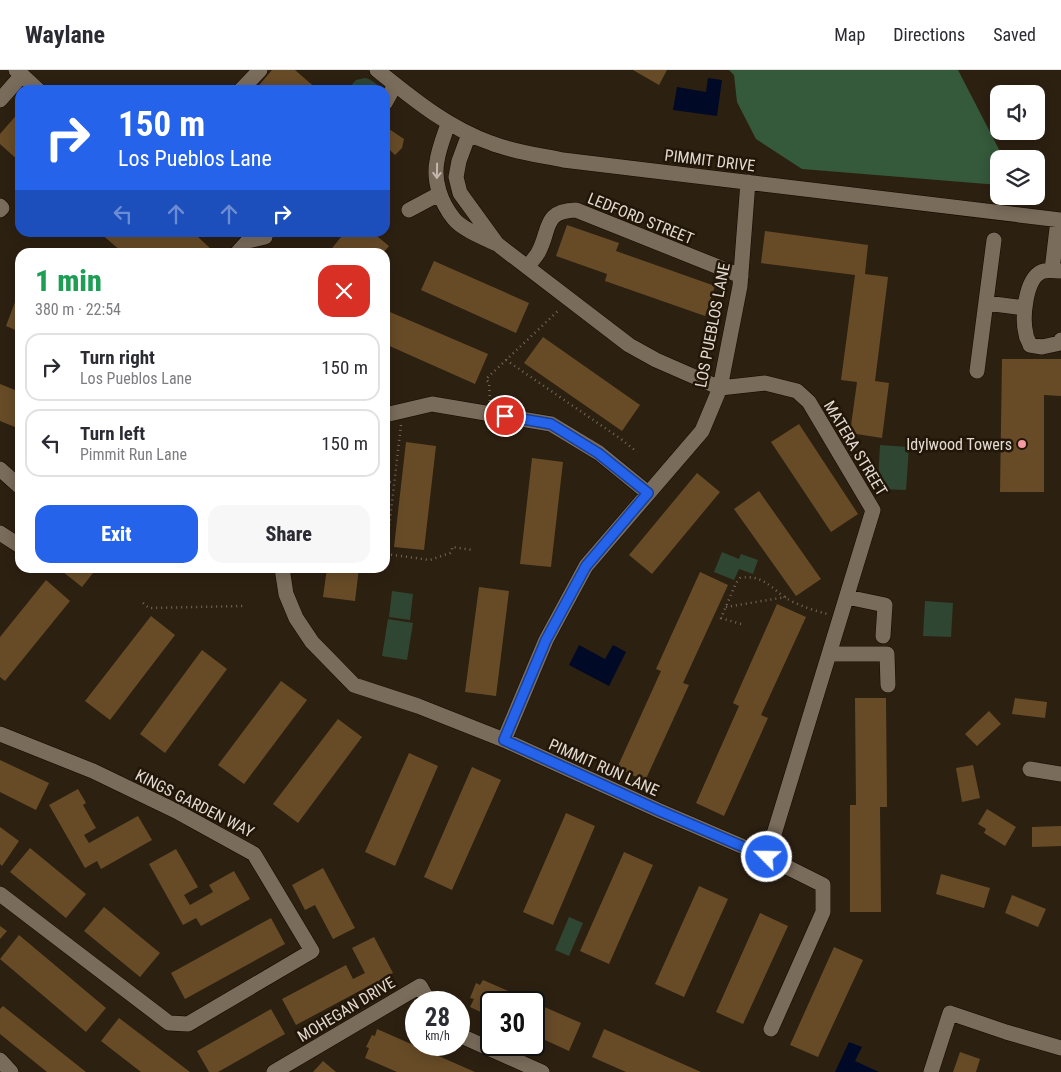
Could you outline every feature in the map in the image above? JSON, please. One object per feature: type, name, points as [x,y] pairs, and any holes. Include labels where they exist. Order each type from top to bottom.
[{"type":"street","points":[[246,85],[260,70]]},
{"type":"street","name":"PIMMIT DRIVE","points":[[377,70],[448,124],[468,134],[514,151],[563,160],[1059,220]]},
{"type":"street","points":[[0,100],[19,73],[32,85]]},
{"type":"street","points":[[390,94],[396,85]]},
{"type":"street","name":"MATERA STREET","points":[[448,124],[437,161],[436,177],[439,194],[454,220],[479,236],[497,244],[528,266],[629,346],[656,360],[720,388],[765,383],[797,391],[809,402],[873,510],[767,857]]},
{"type":"street","name":"MATERA STREET","points":[[468,134],[456,177],[460,193],[497,244]]},
{"type":"street","name":"LOS PUEBLOS LANE","points":[[504,740],[546,640],[586,566],[702,431],[720,388],[741,276],[748,182]]},
{"type":"street","points":[[409,210],[439,194]]},
{"type":"street","points":[[0,206],[2,208],[0,210]]},
{"type":"street","name":"LEDFORD STREET","points":[[528,266],[538,254],[552,218],[562,210],[576,210],[741,276]]},
{"type":"street","points":[[1059,220],[1057,271],[1041,272],[1031,283],[1024,308],[1026,334],[1030,345],[1042,347],[1060,343],[1061,340]]},
{"type":"street","points":[[242,248],[248,241],[265,238]]},
{"type":"street","points":[[977,371],[994,240]]},
{"type":"street","points":[[986,303],[1024,308]]},
{"type":"street","points":[[390,414],[432,404],[551,424],[598,453],[648,493]]},
{"type":"street","points":[[0,470],[15,483]]},
{"type":"street","points":[[0,533],[15,543]]},
{"type":"street","name":"PIMMIT RUN LANE","points":[[283,573],[286,594],[296,618],[312,642],[354,685],[418,706],[504,740],[767,857],[823,885],[823,912],[771,1029]]},
{"type":"street","points":[[847,597],[886,605],[883,636]]},
{"type":"street","points":[[829,654],[887,654],[888,684]]},
{"type":"street","name":"KINGS GARDEN WAY","points":[[0,734],[93,771],[176,811],[254,854],[312,951],[188,1024],[169,1023],[0,894]]},
{"type":"street","points":[[1030,769],[1061,774]]},
{"type":"street","name":"MOHEGAN DRIVE","points":[[412,991],[420,986],[423,991]]},
{"type":"street","name":"MOHEGAN DRIVE","points":[[274,1072],[405,995]]},
{"type":"street","points":[[931,1072],[950,1013],[1061,1048]]},
{"type":"street","points":[[470,1040],[542,1072]]},
{"type":"street","points":[[0,1060],[11,1072]]},
{"type":"path","points":[[490,414],[490,391],[486,379],[571,300]]},
{"type":"path","points":[[506,360],[622,439],[637,452]]},
{"type":"path","points":[[390,518],[402,418],[400,412]]},
{"type":"path","points":[[390,482],[394,482]]},
{"type":"path","points":[[390,555],[430,560],[450,553],[452,547],[473,550]]},
{"type":"path","points":[[741,624],[721,618],[736,583],[740,578],[745,577],[765,581],[786,597],[840,618]]},
{"type":"path","points":[[726,607],[786,597]]},
{"type":"path","points":[[143,603],[149,608],[243,606]]},
{"type":"green space","points":[[729,70],[958,70],[990,132],[990,140],[994,140],[999,150],[990,150],[990,184],[802,169],[756,139],[737,102],[734,75]]},
{"type":"green space","points":[[370,79],[377,85],[352,85],[356,80]]},
{"type":"green space","points":[[880,445],[909,447],[906,490],[881,489],[881,482],[878,481]]},
{"type":"green space","points":[[722,552],[739,559],[741,554],[758,560],[753,574],[739,569],[734,580],[714,572]]},
{"type":"green space","points":[[392,591],[413,594],[410,620],[389,617]]},
{"type":"green space","points":[[925,601],[953,603],[951,637],[923,636]]},
{"type":"green space","points":[[388,619],[413,623],[407,660],[382,656]]},
{"type":"green space","points":[[569,917],[583,923],[569,956],[555,950]]},
{"type":"water","points":[[708,78],[722,80],[717,116],[673,110],[677,87],[706,92]]},
{"type":"water","points":[[579,645],[605,659],[613,645],[626,652],[609,686],[569,665]]},
{"type":"water","points":[[849,1042],[862,1047],[855,1061],[879,1072],[835,1072]]},
{"type":"building","points":[[272,70],[295,70],[312,85],[259,85]]},
{"type":"building","points":[[633,70],[667,70],[659,85]]},
{"type":"building","points":[[15,117],[15,158],[0,144],[0,134]]},
{"type":"building","points":[[390,130],[404,139],[402,148],[395,155],[390,150]]},
{"type":"building","points":[[567,225],[619,243],[616,251],[715,286],[705,316],[605,281],[607,274],[556,256]]},
{"type":"building","points":[[765,231],[868,245],[865,274],[888,277],[875,381],[889,383],[882,438],[850,433],[857,382],[841,380],[855,275],[761,263]]},
{"type":"building","points":[[105,237],[198,237],[210,248],[117,248]]},
{"type":"building","points":[[341,237],[378,237],[389,246],[387,248],[332,248]]},
{"type":"building","points":[[434,261],[529,303],[516,333],[421,290]]},
{"type":"building","points":[[15,302],[15,330],[6,326]]},
{"type":"building","points":[[390,312],[488,354],[475,384],[390,346]]},
{"type":"building","points":[[543,337],[640,405],[622,431],[524,363]]},
{"type":"building","name":"Idylwood Towers","points":[[1002,359],[1061,359],[1061,396],[1044,395],[1044,492],[1000,492]]},
{"type":"building","points":[[0,384],[15,390],[15,427],[0,421]]},
{"type":"building","points":[[799,424],[858,514],[831,532],[771,442]]},
{"type":"building","points":[[406,442],[436,446],[424,550],[394,547]]},
{"type":"building","points":[[532,458],[563,462],[551,567],[520,564]]},
{"type":"building","points":[[697,473],[720,492],[652,574],[629,555]]},
{"type":"building","points":[[759,491],[821,579],[796,596],[734,509]]},
{"type":"building","points":[[700,572],[728,585],[683,683],[689,685],[645,781],[617,768],[661,671],[656,669]]},
{"type":"building","points":[[64,573],[93,573],[82,587]]},
{"type":"building","points":[[326,573],[358,573],[355,601],[323,597]]},
{"type":"building","points":[[46,580],[70,601],[5,681],[0,677],[0,637]]},
{"type":"building","points":[[479,587],[509,591],[496,696],[465,692]]},
{"type":"building","points":[[777,604],[806,617],[761,715],[768,718],[724,816],[696,803],[739,706],[733,703]]},
{"type":"building","points":[[151,616],[175,635],[110,720],[85,701]]},
{"type":"building","points":[[202,650],[227,669],[165,753],[140,734]]},
{"type":"building","points":[[281,681],[307,700],[244,784],[218,765]]},
{"type":"building","points":[[855,698],[886,698],[887,807],[880,807],[881,912],[850,912],[850,805],[856,805]]},
{"type":"building","points":[[1015,698],[1047,702],[1045,718],[1012,714]]},
{"type":"building","points":[[989,711],[1001,724],[977,746],[965,734]]},
{"type":"building","points":[[338,719],[362,737],[298,823],[273,804]]},
{"type":"building","points":[[409,753],[438,766],[395,866],[365,852]]},
{"type":"building","points":[[0,760],[49,783],[36,810],[0,792]]},
{"type":"building","points":[[973,765],[980,798],[962,802],[956,768]]},
{"type":"building","points":[[472,767],[501,780],[452,890],[424,877]]},
{"type":"building","points":[[78,789],[86,803],[83,805],[96,828],[84,835],[89,843],[138,816],[152,840],[101,869],[97,861],[85,868],[49,805]]},
{"type":"building","points":[[987,809],[1016,827],[1005,846],[984,833],[986,829],[978,824]]},
{"type":"building","points":[[566,813],[595,826],[553,925],[523,912]]},
{"type":"building","points":[[1061,826],[1061,846],[1032,847],[1032,827]]},
{"type":"building","points":[[0,827],[19,841],[2,866],[0,864]]},
{"type":"building","points":[[30,848],[86,894],[66,918],[10,872]]},
{"type":"building","points":[[176,849],[198,887],[184,895],[190,905],[213,892],[209,885],[234,871],[250,899],[201,926],[196,918],[183,925],[149,864]]},
{"type":"building","points":[[624,852],[653,865],[609,964],[580,951]]},
{"type":"building","points":[[323,868],[355,928],[333,939],[315,905],[305,910],[292,885]]},
{"type":"building","points":[[941,874],[990,888],[984,908],[936,894]]},
{"type":"building","points":[[699,886],[728,899],[684,997],[655,984]]},
{"type":"building","points":[[1012,895],[1046,909],[1038,927],[1005,913]]},
{"type":"building","points":[[104,907],[160,953],[140,977],[84,931]]},
{"type":"building","points":[[760,913],[788,926],[743,1024],[716,1012]]},
{"type":"building","points":[[271,918],[285,944],[185,999],[171,973]]},
{"type":"building","points":[[0,926],[7,931],[0,939]]},
{"type":"building","points":[[19,935],[106,1008],[86,1032],[0,959]]},
{"type":"building","points":[[374,937],[393,973],[296,1025],[282,999],[346,965],[353,979],[365,973],[352,948]]},
{"type":"building","points":[[834,947],[863,960],[818,1057],[790,1045]]},
{"type":"building","points":[[483,980],[508,991],[480,991],[480,1012],[470,1007],[474,999],[470,998],[476,983],[480,985]]},
{"type":"building","points":[[3,1006],[86,1072],[47,1072],[0,1034],[0,1009]]},
{"type":"building","points":[[545,1007],[581,1023],[569,1051],[545,1040]]},
{"type":"building","points":[[271,1009],[285,1034],[218,1072],[209,1072],[197,1051]]},
{"type":"building","points":[[119,1018],[190,1072],[141,1072],[101,1041]]},
{"type":"building","points":[[377,1029],[405,1041],[405,1056],[439,1056],[475,1072],[397,1072],[365,1058],[369,1048],[366,1047],[372,1035],[375,1036]]},
{"type":"building","points":[[604,1029],[701,1072],[626,1072],[592,1057]]},
{"type":"building","points":[[960,1052],[980,1059],[976,1072],[953,1072]]},
{"type":"building","points":[[323,1061],[336,1072],[313,1072]]},
{"type":"place","name":"Idylwood Towers","points":[[1022,444]]},
{"type":"route","points":[[505,416],[551,424],[598,453],[648,493],[586,566],[546,640],[504,740],[767,857]]}]
